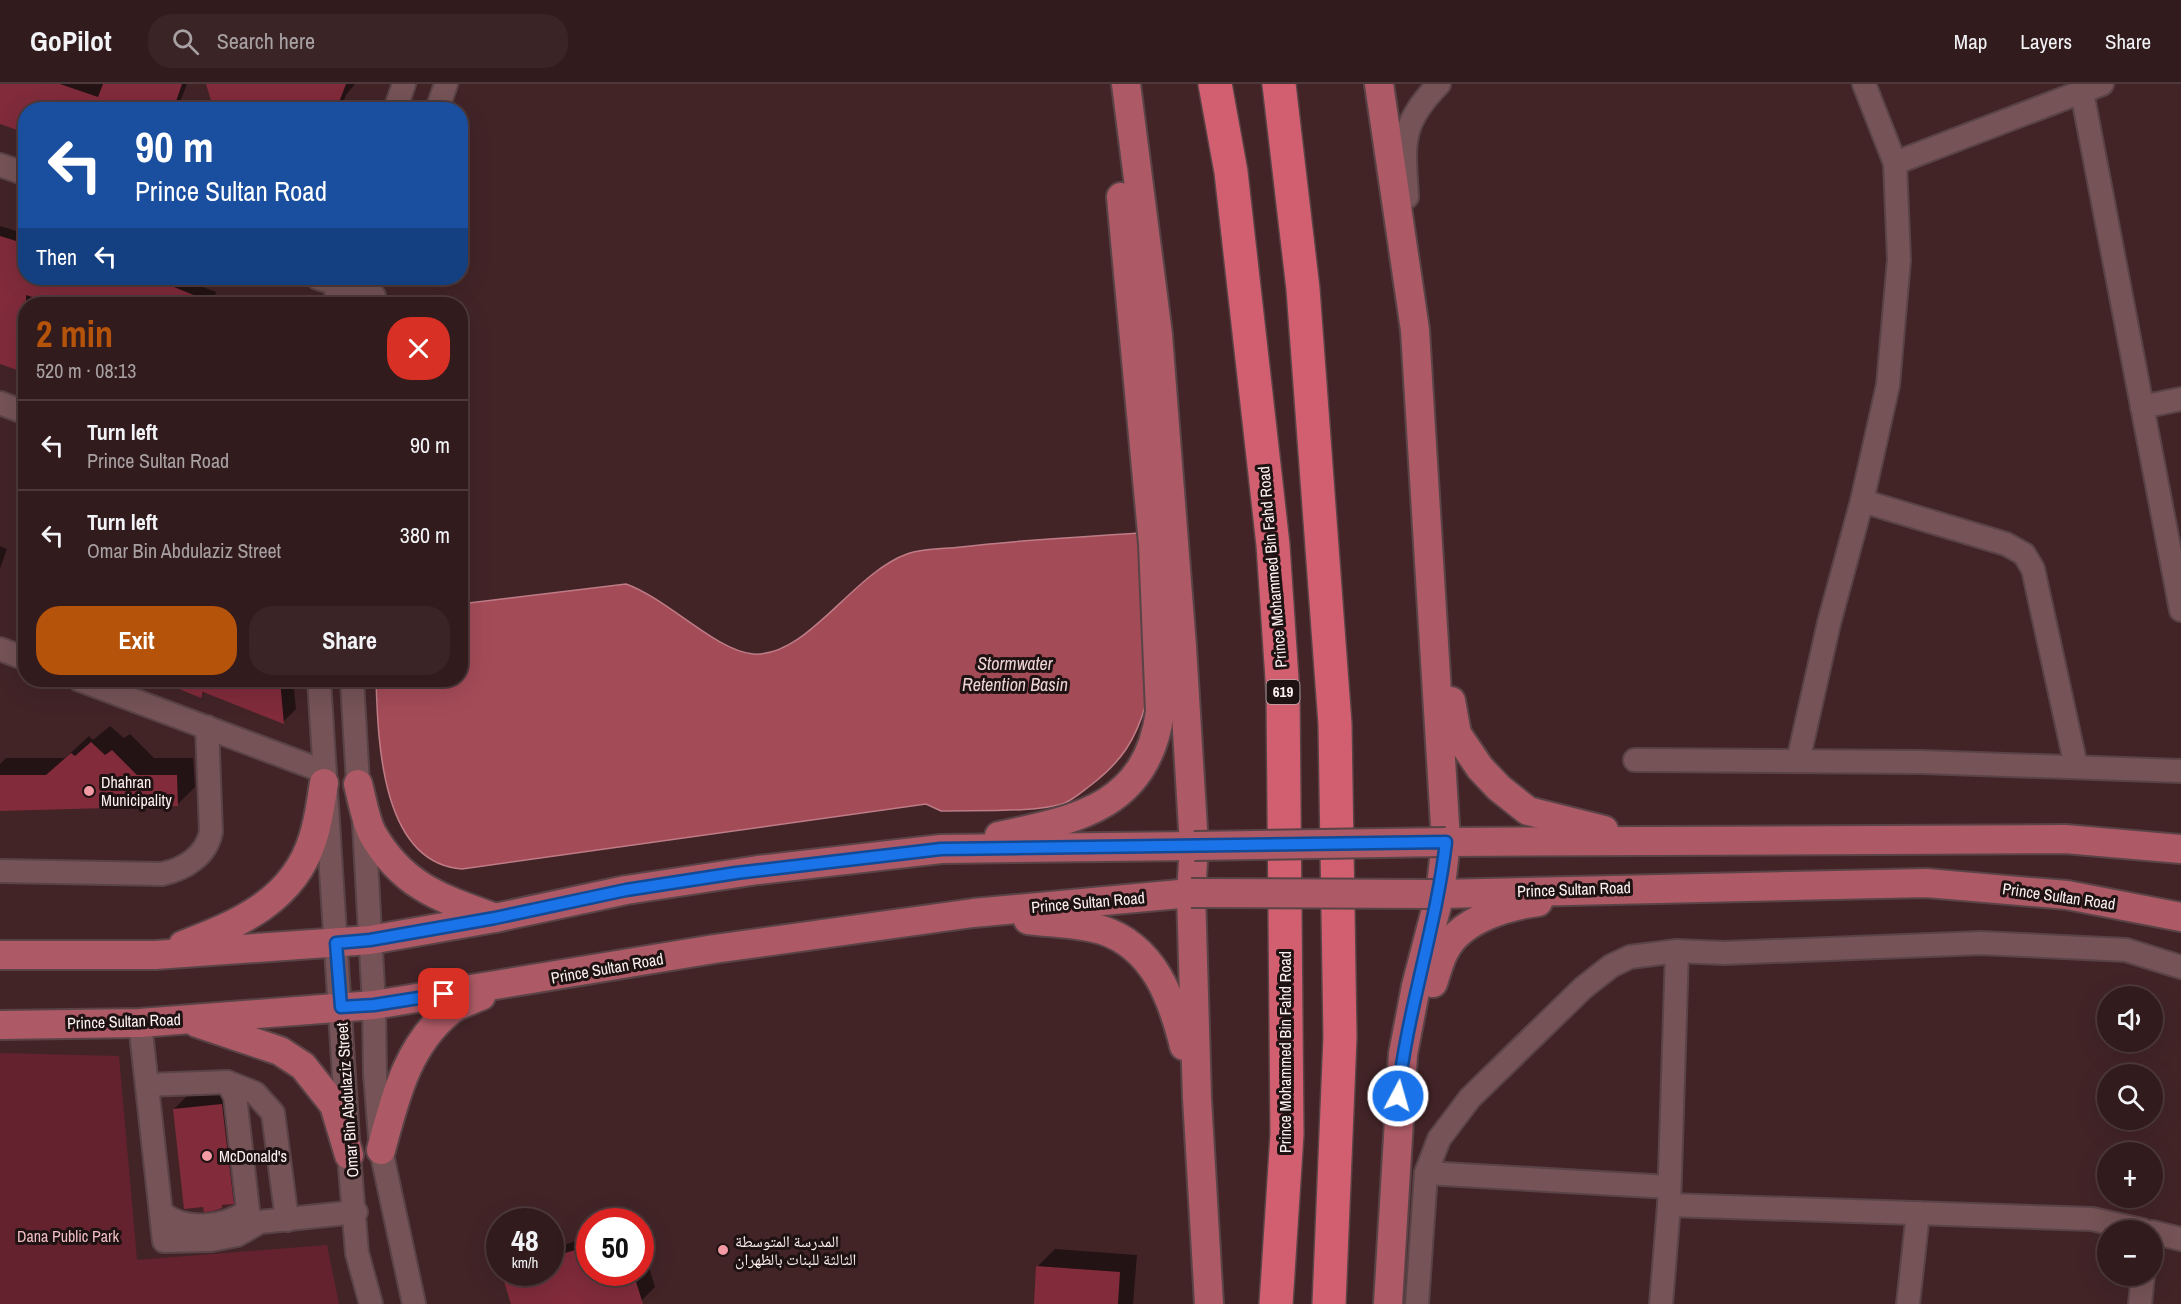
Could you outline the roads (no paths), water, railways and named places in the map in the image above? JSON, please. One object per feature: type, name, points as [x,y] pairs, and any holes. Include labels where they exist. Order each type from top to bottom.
[{"type":"highway","name":"Prince Mohammed Bin Fahd Road","points":[[1215,84],[1231,172],[1271,533],[1283,694],[1287,1134],[1276,1304]]},
{"type":"highway","points":[[1279,84],[1303,289],[1335,724],[1340,1037],[1329,1304]]},
{"type":"main road","points":[[1126,84],[1158,335],[1182,647],[1194,846],[1191,893],[1197,1098],[1209,1304]]},
{"type":"main road","points":[[941,849],[1068,821],[1114,797],[1136,777],[1145,763],[1157,734],[1160,712],[1153,544],[1119,167],[1126,84]]},
{"type":"main road","points":[[1379,84],[1415,330],[1446,842],[1440,894],[1416,986],[1403,1054],[1388,1304]]},
{"type":"main road","points":[[1430,578],[1457,734],[1480,768],[1499,788],[1528,811],[1593,829],[1698,842]]},
{"type":"main road","points":[[155,956],[230,927],[252,916],[270,902],[294,875],[305,857],[313,838],[324,777]]},
{"type":"main road","points":[[358,784],[371,832],[402,873],[436,897],[495,918]]},
{"type":"main road","points":[[0,955],[155,956],[370,940],[495,918],[637,888],[758,870],[941,849],[1446,842],[2065,840],[2181,835]]},
{"type":"main road","points":[[2065,840],[2181,849]]},
{"type":"main road","name":"Prince Sultan Road","points":[[0,1024],[140,1023],[374,1005],[714,950],[973,913],[1191,893],[1440,894],[1662,887],[1926,883],[2067,895],[2172,916]]},
{"type":"main road","points":[[1403,1054],[1447,947],[1473,923],[1518,904],[1662,887]]},
{"type":"main road","points":[[973,913],[1101,930],[1130,944],[1146,958],[1165,987],[1177,1018],[1197,1098]]},
{"type":"main road","points":[[381,1150],[395,1097],[415,1050],[452,1009],[513,982]]},
{"type":"main road","points":[[187,1019],[280,1052],[303,1066],[334,1105],[349,1155]]},
{"type":"street","points":[[398,102],[404,84]]},
{"type":"street","points":[[440,102],[446,84]]},
{"type":"street","points":[[1415,330],[1404,140],[1419,104],[1439,84]]},
{"type":"street","points":[[1798,761],[1829,623],[1862,501],[1888,385],[1899,260],[1895,163],[1864,84]]},
{"type":"street","points":[[1895,163],[2092,88],[2142,407],[2181,610]]},
{"type":"street","points":[[0,165],[18,171]]},
{"type":"street","points":[[332,286],[376,293]]},
{"type":"street","points":[[2142,407],[2181,399]]},
{"type":"street","points":[[0,403],[18,410]]},
{"type":"street","points":[[1862,501],[2006,544],[2024,554],[2033,569],[2076,766]]},
{"type":"street","points":[[0,649],[18,656]]},
{"type":"street","points":[[99,687],[207,727],[324,777]]},
{"type":"street","name":"Omar Bin Abdulaziz Street","points":[[319,687],[357,1253],[371,1304]]},
{"type":"street","points":[[352,687],[358,784],[363,805],[374,1005],[375,1074],[381,1150],[414,1304]]},
{"type":"street","points":[[0,871],[162,874],[174,871],[199,856],[209,842],[211,832],[207,727]]},
{"type":"street","points":[[1635,760],[2076,766],[2181,771]]},
{"type":"street","points":[[0,939],[43,956]]},
{"type":"street","points":[[1417,1304],[1426,1173],[1439,1139],[1470,1098],[1596,976],[1630,957],[1677,951],[1724,953],[1981,943],[2126,950],[2181,967]]},
{"type":"street","points":[[1660,1304],[1669,1196],[1677,951]]},
{"type":"street","points":[[140,1023],[164,1241],[211,1240],[237,1235],[260,1222],[356,1212]]},
{"type":"street","points":[[147,1085],[227,1082],[255,1093],[273,1113],[287,1220]]},
{"type":"street","points":[[161,1212],[173,1222],[211,1225],[234,1220],[248,1211],[235,1096],[227,1082]]},
{"type":"street","points":[[1426,1173],[1669,1196],[1918,1213],[2097,1220]]},
{"type":"street","points":[[1908,1304],[1918,1213]]},
{"type":"street","points":[[2163,1235],[2181,1239]]},
{"type":"street","points":[[2140,1304],[2142,1286]]},
{"type":"water","name":"Stormwater Retention Basin","points":[[1139,533],[1146,703],[1132,739],[1119,759],[1102,776],[1065,803],[1022,810],[941,811],[926,804],[462,869],[435,862],[415,846],[400,823],[389,795],[383,765],[376,687],[468,687],[468,603],[626,584],[642,591],[723,644],[753,654],[773,652],[792,643],[868,578],[887,564],[907,554],[1005,542]]},
{"type":"place","name":"Dhahran Municipality","points":[[89,791]]},
{"type":"place","name":"McDonald's","points":[[207,1156]]},
{"type":"place","name":"المدرسة المتوسطة الثالثة للبنات بالظهران","points":[[723,1250]]},
{"type":"park label","name":"Dana Public Park","points":[[68,1236]]}]
